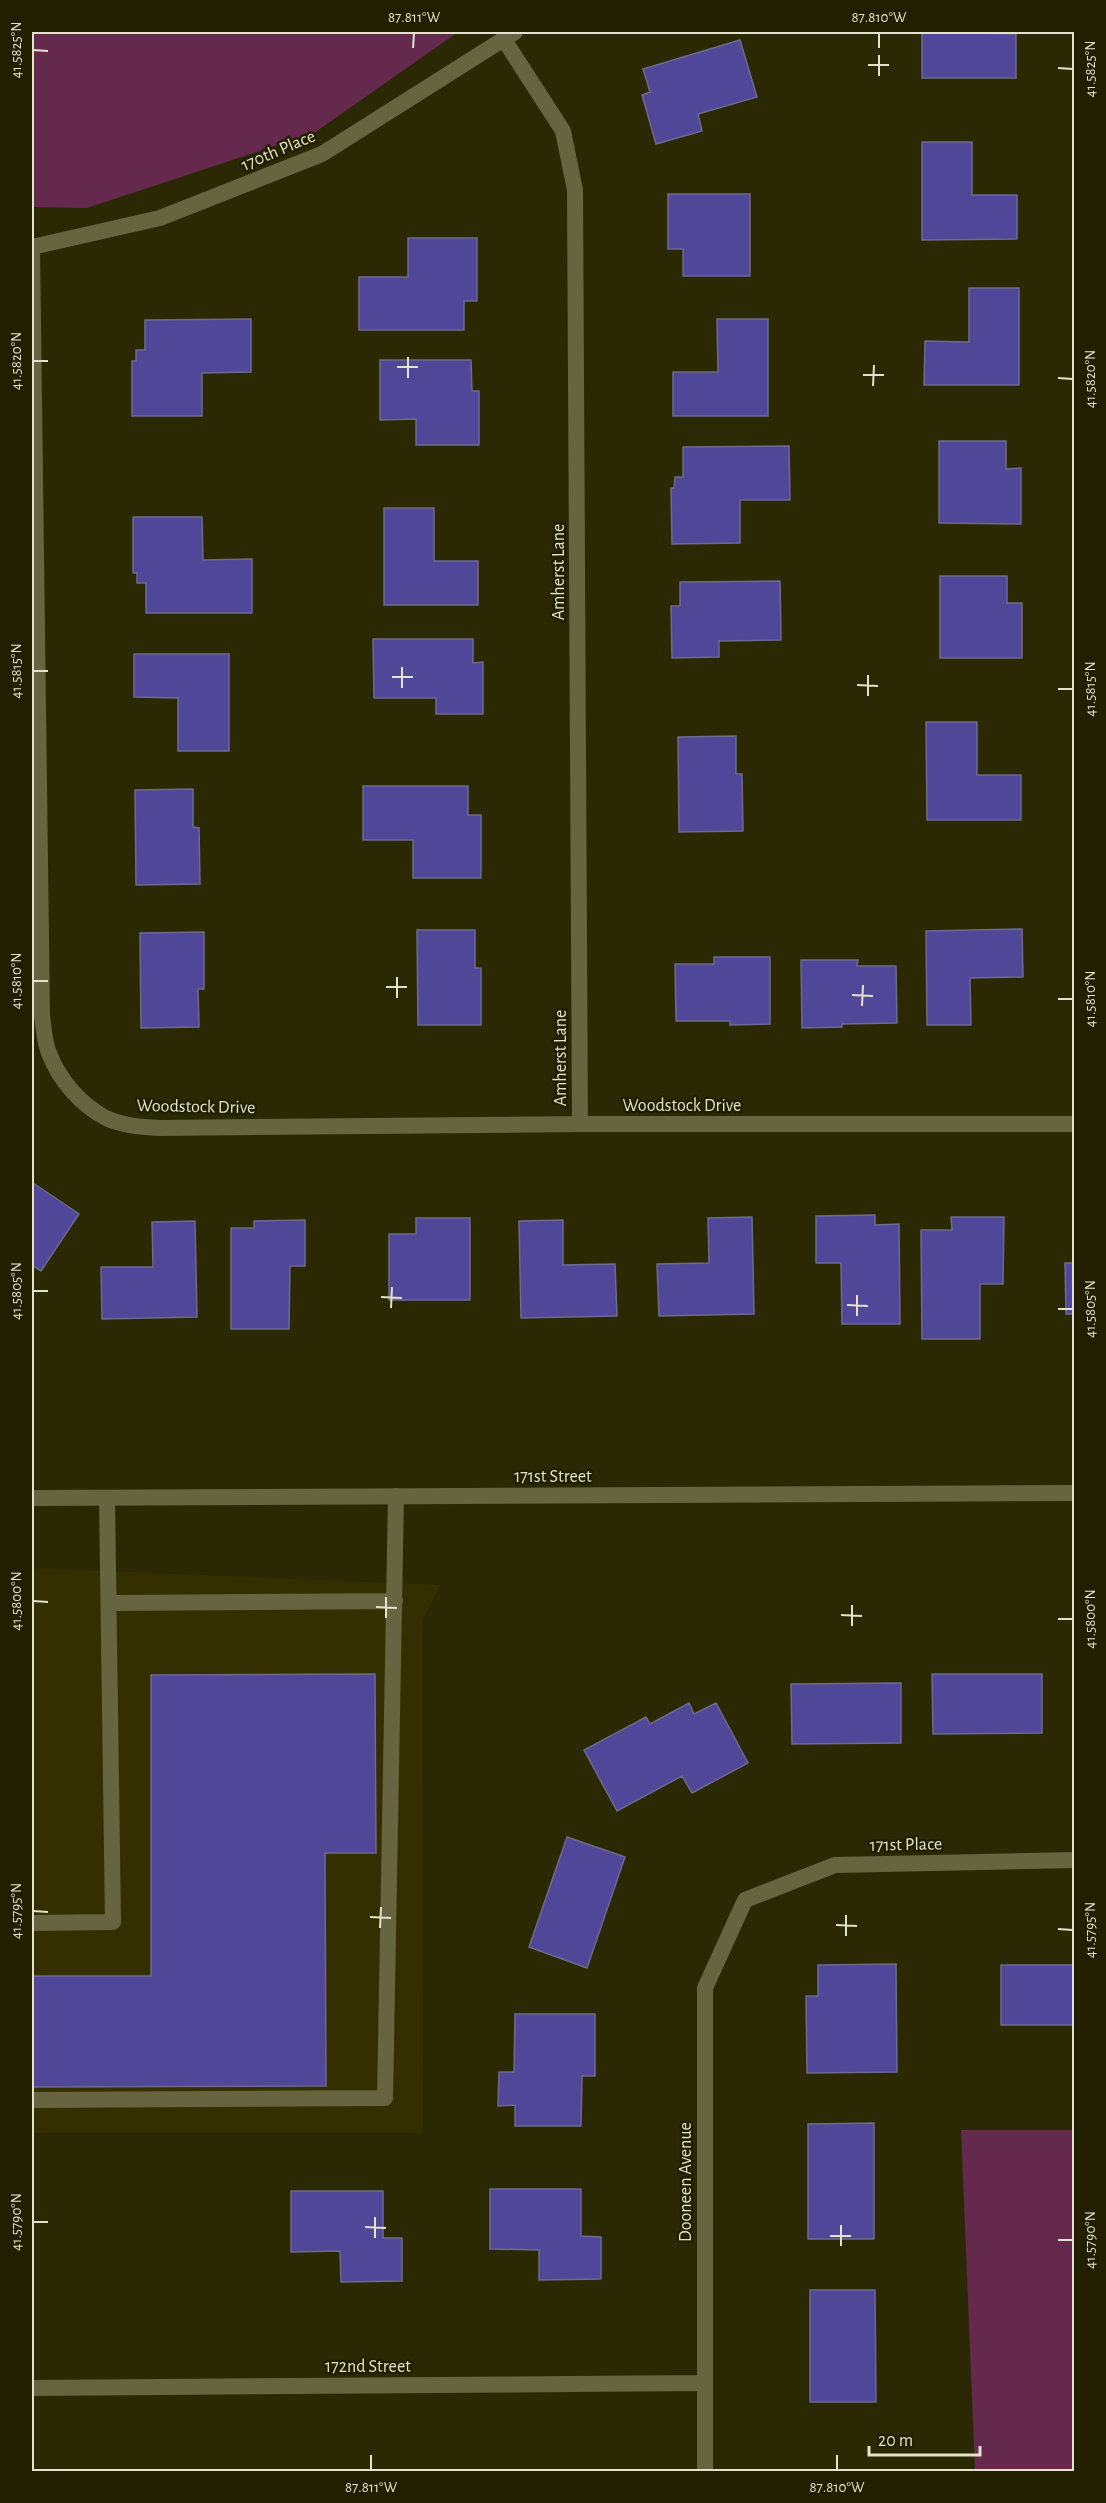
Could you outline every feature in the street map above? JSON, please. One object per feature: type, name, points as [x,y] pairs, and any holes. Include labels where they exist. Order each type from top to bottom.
[{"type":"street","name":"170th Place","points":[[32,247],[160,218],[322,154],[509,35]]},
{"type":"street","name":"Amherst Lane","points":[[509,35],[563,131],[575,190],[580,1125]]},
{"type":"street","name":"Woodstock Drive","points":[[32,247],[42,1016],[48,1051],[60,1078],[82,1100],[107,1118],[133,1126],[173,1128],[1074,1124]]},
{"type":"street","name":"171st Street","points":[[32,1498],[1074,1492]]},
{"type":"street","points":[[32,2100],[385,2098],[396,1496]]},
{"type":"street","points":[[32,1923],[113,1922],[107,1498]]},
{"type":"street","points":[[109,1603],[394,1601]]},
{"type":"street","name":"171st Place","points":[[745,1900],[835,1865],[1074,1860]]},
{"type":"street","name":"Dooneen Avenue","points":[[705,2472],[705,1988],[745,1900]]},
{"type":"street","name":"172nd Street","points":[[32,2388],[705,2383]]},
{"type":"shaded area","points":[[32,32],[458,32],[314,133],[87,208],[32,207]]},
{"type":"shaded area","points":[[32,1568],[440,1585],[422,1621],[423,2133],[32,2133]]},
{"type":"shaded area","points":[[961,2130],[1074,2130],[1074,2471],[975,2471]]},
{"type":"building","points":[[922,32],[1016,34],[1016,78],[922,78]]},
{"type":"building","points":[[740,40],[757,97],[698,114],[702,131],[656,144],[642,95],[650,92],[643,69]]},
{"type":"building","points":[[922,142],[972,142],[972,195],[1017,195],[1017,239],[922,240]]},
{"type":"building","points":[[668,194],[750,194],[750,276],[683,276],[683,249],[668,249]]},
{"type":"building","points":[[408,238],[477,238],[477,301],[464,301],[464,330],[359,330],[359,277],[408,277]]},
{"type":"building","points":[[969,288],[1019,288],[1019,385],[924,385],[925,341],[969,342]]},
{"type":"building","points":[[251,319],[251,372],[202,373],[202,416],[132,416],[132,361],[136,361],[136,350],[145,350],[145,320]]},
{"type":"building","points":[[717,319],[768,319],[768,416],[673,416],[673,372],[718,372]]},
{"type":"building","points":[[380,360],[471,360],[472,391],[479,391],[479,445],[416,445],[416,419],[380,420]]},
{"type":"building","points":[[939,441],[1006,441],[1006,469],[1021,468],[1021,524],[939,523]]},
{"type":"building","points":[[789,446],[790,500],[740,500],[740,543],[672,544],[671,488],[674,488],[675,477],[683,477],[683,447]]},
{"type":"building","points":[[384,508],[434,508],[434,561],[478,561],[478,605],[384,605]]},
{"type":"building","points":[[133,517],[202,517],[203,560],[252,559],[252,613],[146,613],[146,583],[137,583],[137,573],[133,573]]},
{"type":"building","points":[[940,576],[1007,576],[1007,603],[1022,603],[1022,658],[940,658]]},
{"type":"building","points":[[780,581],[781,640],[719,641],[719,657],[672,658],[671,606],[680,606],[680,582]]},
{"type":"building","points":[[373,639],[473,639],[473,663],[483,662],[483,714],[436,714],[436,698],[374,698]]},
{"type":"building","points":[[134,654],[229,654],[229,751],[178,751],[178,698],[134,697]]},
{"type":"building","points":[[926,722],[977,722],[977,775],[1021,775],[1021,820],[927,820]]},
{"type":"building","points":[[736,736],[736,774],[742,774],[743,831],[679,832],[678,737]]},
{"type":"building","points":[[363,786],[468,786],[468,815],[481,815],[481,878],[413,878],[413,840],[363,840]]},
{"type":"building","points":[[193,789],[193,827],[199,828],[200,884],[136,885],[135,790]]},
{"type":"building","points":[[1022,929],[1023,977],[970,978],[971,1025],[927,1025],[926,931]]},
{"type":"building","points":[[417,930],[475,930],[475,968],[481,968],[481,1025],[418,1025]]},
{"type":"building","points":[[204,932],[204,989],[198,989],[199,1027],[141,1028],[140,933]]},
{"type":"building","points":[[714,957],[770,957],[770,1024],[730,1025],[730,1021],[676,1021],[675,964],[714,964]]},
{"type":"building","points":[[801,960],[858,960],[857,966],[896,966],[897,1023],[842,1024],[842,1027],[802,1028]]},
{"type":"building","points":[[33,1183],[79,1214],[41,1271],[32,1265]]},
{"type":"building","points":[[875,1215],[875,1225],[899,1224],[900,1324],[842,1324],[841,1263],[816,1263],[816,1216]]},
{"type":"building","points":[[752,1217],[754,1314],[659,1316],[657,1264],[709,1263],[708,1218]]},
{"type":"building","points":[[951,1217],[1004,1217],[1003,1284],[980,1284],[980,1339],[922,1339],[921,1230],[952,1230]]},
{"type":"building","points":[[416,1218],[470,1218],[470,1300],[389,1300],[389,1234],[416,1234]]},
{"type":"building","points":[[305,1220],[305,1266],[290,1266],[289,1329],[231,1329],[231,1228],[254,1228],[254,1221]]},
{"type":"building","points":[[563,1220],[563,1265],[615,1264],[617,1316],[521,1318],[519,1221]]},
{"type":"building","points":[[195,1221],[197,1317],[102,1319],[101,1267],[153,1267],[152,1222]]},
{"type":"building","points":[[1065,1263],[1074,1263],[1074,1314],[1066,1314]]},
{"type":"building","points":[[375,1674],[376,1853],[325,1853],[326,2086],[32,2087],[32,1976],[151,1976],[151,1675]]},
{"type":"building","points":[[932,1674],[1042,1674],[1042,1733],[933,1734]]},
{"type":"building","points":[[901,1683],[901,1743],[792,1744],[791,1684]]},
{"type":"building","points":[[689,1703],[694,1714],[716,1703],[748,1763],[692,1793],[682,1776],[617,1811],[584,1750],[646,1717],[650,1724]]},
{"type":"building","points":[[567,1837],[625,1857],[587,1968],[529,1947]]},
{"type":"building","points":[[896,1964],[897,2072],[807,2073],[806,1996],[818,1996],[818,1965]]},
{"type":"building","points":[[1001,1965],[1074,1965],[1074,2025],[1001,2025]]},
{"type":"building","points":[[515,2014],[595,2014],[595,2076],[582,2076],[581,2126],[515,2126],[515,2105],[498,2106],[499,2072],[514,2072]]},
{"type":"building","points":[[874,2123],[874,2239],[808,2239],[808,2124]]},
{"type":"building","points":[[490,2189],[581,2189],[581,2236],[601,2237],[601,2279],[539,2280],[539,2250],[490,2249]]},
{"type":"building","points":[[291,2191],[383,2191],[383,2238],[402,2238],[402,2281],[341,2282],[340,2251],[291,2252]]},
{"type":"building","points":[[810,2290],[875,2290],[876,2402],[810,2402]]}]
